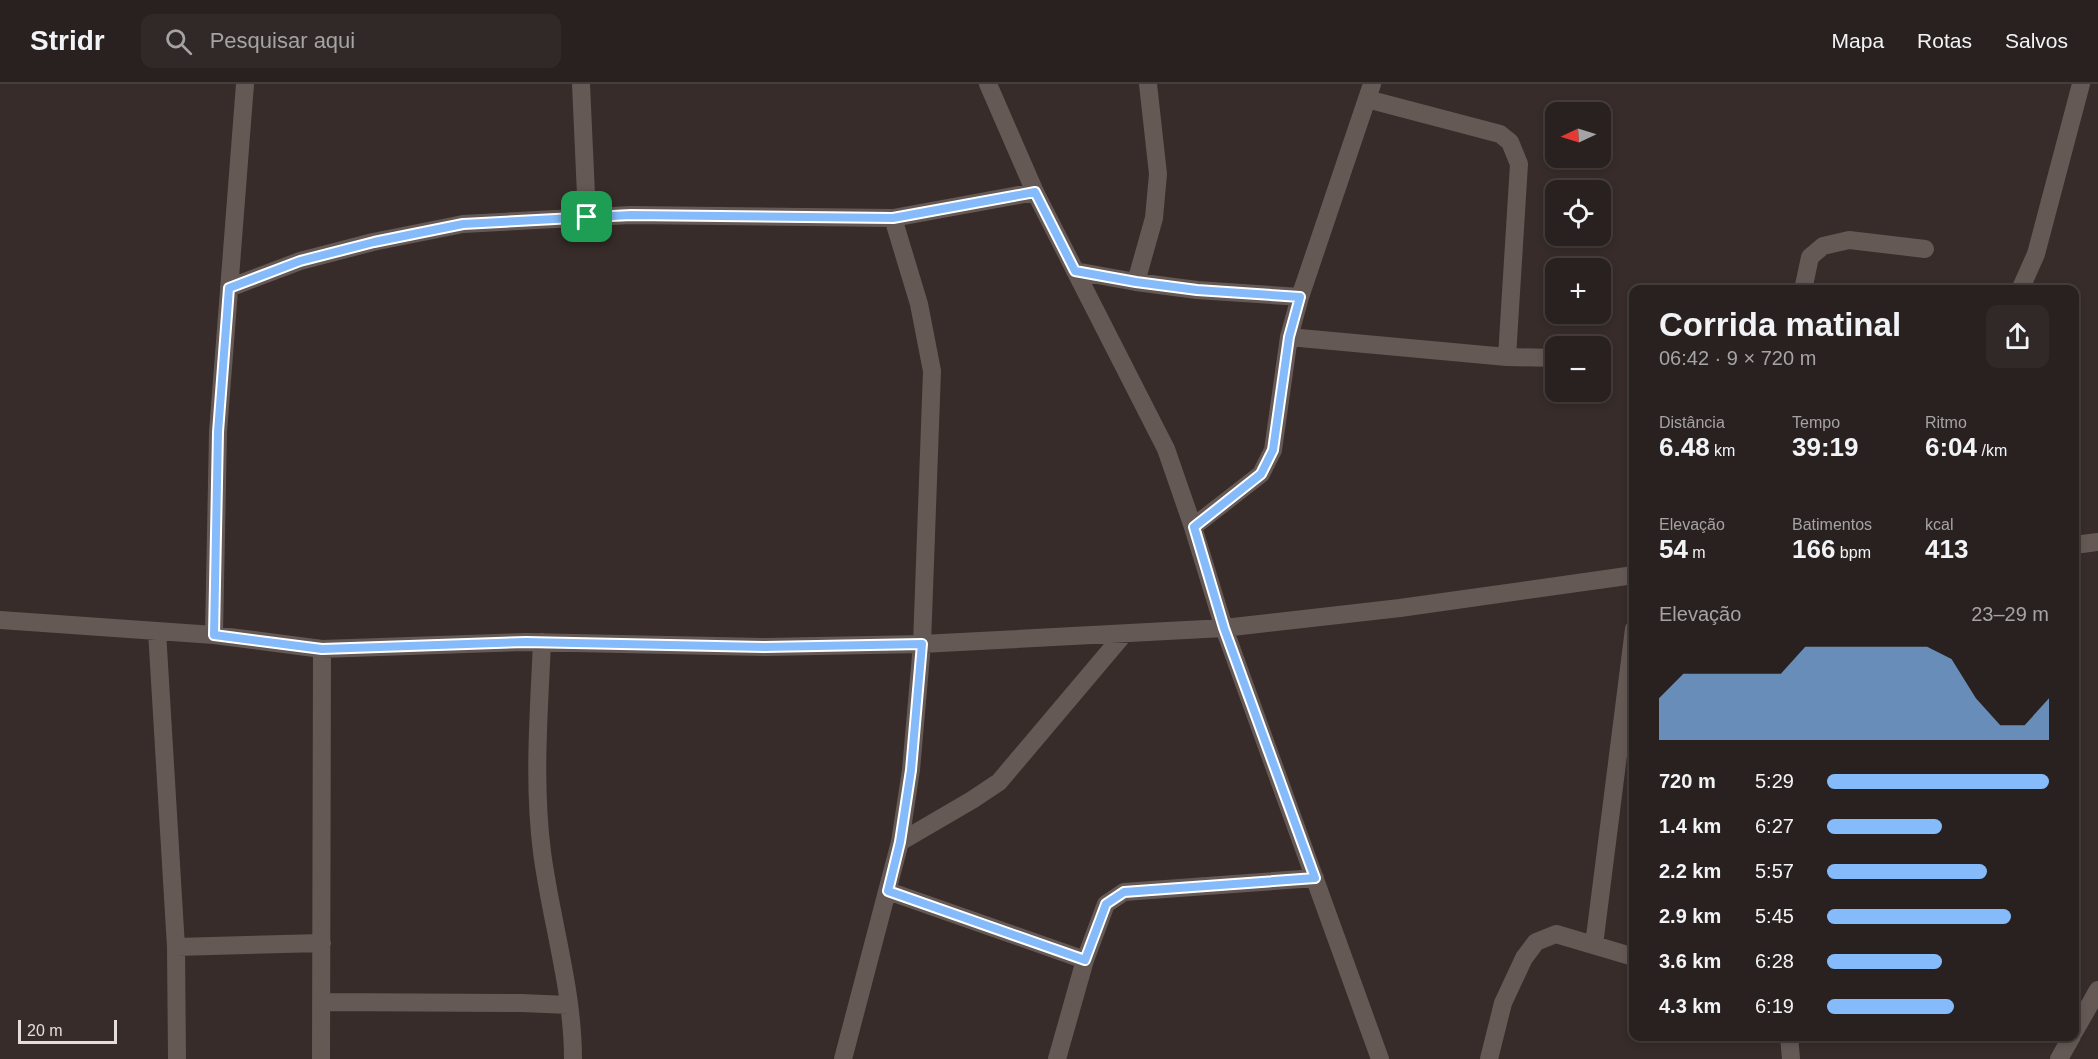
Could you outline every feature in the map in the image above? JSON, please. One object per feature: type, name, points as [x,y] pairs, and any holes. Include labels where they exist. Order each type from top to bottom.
[{"type":"street","points":[[214,635],[218,432],[245,84]]},
{"type":"street","points":[[581,84],[587,217]]},
{"type":"street","points":[[988,84],[1035,192],[1166,449],[1194,527],[1224,628],[1380,1059]]},
{"type":"street","points":[[1136,282],[1154,218],[1158,174],[1148,84]]},
{"type":"street","points":[[2022,285],[2036,254],[2081,84]]},
{"type":"street","points":[[1194,527],[1261,474],[1273,450],[1289,337],[1300,297],[1369,91],[1500,134],[1510,142],[1519,164],[1507,357]]},
{"type":"street","points":[[229,288],[311,258],[374,242],[463,224],[631,215],[893,218],[1035,192]]},
{"type":"street","points":[[843,1059],[900,842],[911,770],[922,644],[932,371],[920,304],[893,218]]},
{"type":"street","points":[[1804,285],[1810,257],[1823,246],[1849,240],[1925,249]]},
{"type":"street","points":[[1075,271],[1197,290],[1300,297]]},
{"type":"street","points":[[1289,337],[1507,357],[1545,358]]},
{"type":"street","points":[[2079,544],[2098,542]]},
{"type":"street","points":[[0,620],[214,635],[322,649],[542,642],[765,647],[922,644],[1224,628],[1400,608],[1629,576]]},
{"type":"street","points":[[157,631],[176,947],[177,1059]]},
{"type":"street","points":[[900,842],[999,782],[1124,634]]},
{"type":"street","points":[[542,642],[536,782],[542,853],[562,957],[573,1039],[573,1059]]},
{"type":"street","points":[[321,1059],[322,649]]},
{"type":"street","points":[[1594,945],[1629,668]]},
{"type":"street","points":[[1057,1059],[1085,960],[1106,904],[1124,892],[1315,878]]},
{"type":"street","points":[[888,891],[1085,960]]},
{"type":"street","points":[[1489,1059],[1503,1003],[1524,958],[1536,942],[1556,934],[1629,956]]},
{"type":"street","points":[[176,947],[322,943]]},
{"type":"street","points":[[2079,1023],[2098,990]]},
{"type":"street","points":[[321,1002],[569,1005]]},
{"type":"street","points":[[1789,1041],[1791,1059]]},
{"type":"street","points":[[2060,1059],[2069,1041]]},
{"type":"route","points":[[1035,192],[1075,271],[1197,290],[1300,297],[1289,337],[1273,450],[1261,474],[1194,527],[1224,628],[1315,878],[1124,892],[1106,904],[1085,960],[888,891],[900,842],[911,770],[922,644],[765,647],[526,642],[322,649],[214,635],[218,432],[229,288],[300,261],[374,242],[463,224],[587,217],[631,215],[893,218],[1035,192]]}]
